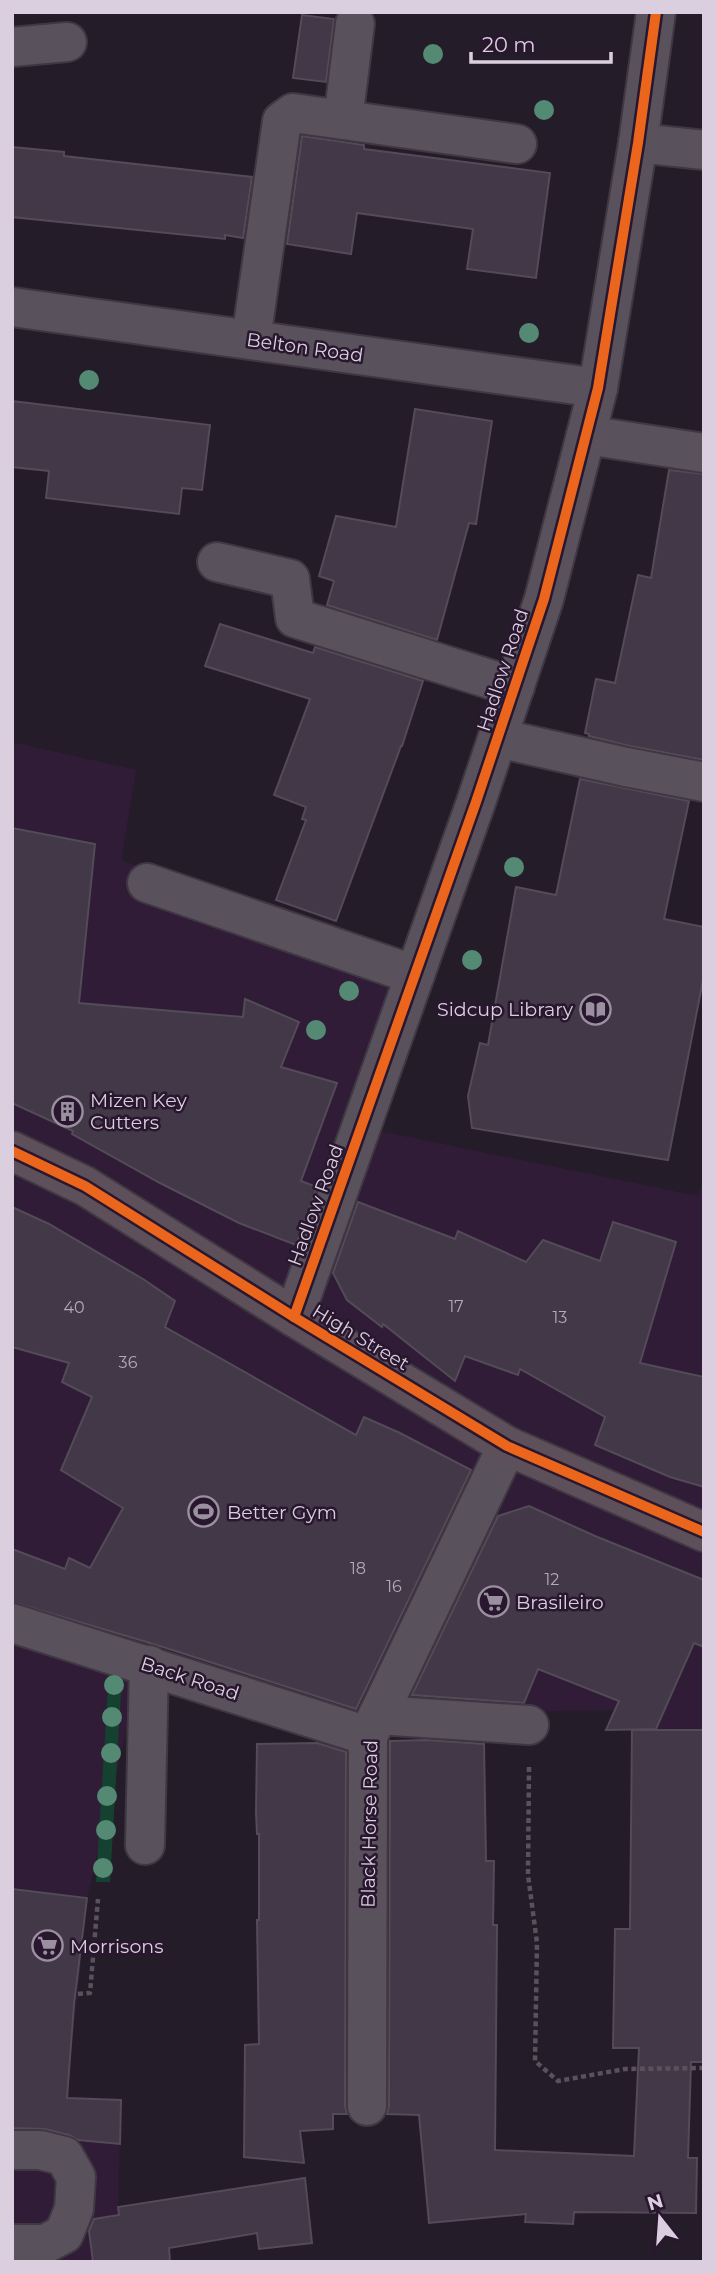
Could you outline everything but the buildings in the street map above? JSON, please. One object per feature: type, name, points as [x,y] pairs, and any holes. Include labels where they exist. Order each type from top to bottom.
[{"type":"main road","name":"High Street","points":[[12,1151],[85,1186],[507,1446],[704,1532]]},
{"type":"street","name":"Hadlow Road","points":[[294,1317],[498,738],[544,599],[598,388],[638,143],[656,12]]},
{"type":"street","points":[[343,120],[355,24]]},
{"type":"street","points":[[12,47],[66,42]]},
{"type":"street","points":[[251,340],[282,121],[293,113],[517,144]]},
{"type":"street","points":[[638,143],[704,150]]},
{"type":"street","name":"Belton Road","points":[[12,307],[598,388]]},
{"type":"street","points":[[586,435],[704,453]]},
{"type":"street","points":[[217,562],[290,579],[295,618],[515,687]]},
{"type":"street","points":[[498,738],[704,782]]},
{"type":"street","points":[[147,884],[415,975]]},
{"type":"street","name":"Black Horse Road","points":[[366,2106],[373,1725],[507,1446]]},
{"type":"street","name":"Back Road","points":[[12,1623],[149,1665],[373,1725],[529,1725]]},
{"type":"street","points":[[145,1845],[149,1665]]},
{"type":"street","points":[[12,2150],[40,2150],[64,2156],[76,2177],[74,2209],[64,2234],[45,2244],[12,2244]]},
{"type":"path","points":[[529,1725],[528,1875],[537,1943],[536,2061],[558,2081],[625,2069],[704,2068]]},
{"type":"path","points":[[78,1994],[90,1993],[98,1899]]},
{"type":"shaded area","points":[[12,742],[136,770],[121,860],[405,960],[350,1125],[698,1196],[704,1176],[704,1787],[652,1781],[621,1710],[492,1712],[139,1677],[87,1898],[65,2097],[121,2100],[118,2207],[126,2262],[12,2262]]},
{"type":"green space","points":[[109,1671],[122,1675],[110,1882],[96,1882]]},
{"type":"cycle path","points":[[294,1317],[476,802],[544,599],[598,388],[638,143],[656,12]]},
{"type":"cycle path","points":[[12,1151],[85,1186],[507,1446],[704,1532]]},
{"type":"place","name":"Sidcup Library","points":[[596,1009]]},
{"type":"place","name":"Mizen Key Cutters","points":[[67,1111]]},
{"type":"place","name":"Better Gym","points":[[204,1512]]},
{"type":"place","name":"Brasileiro","points":[[493,1602]]},
{"type":"place","name":"Morrisons","points":[[47,1946]]}]
